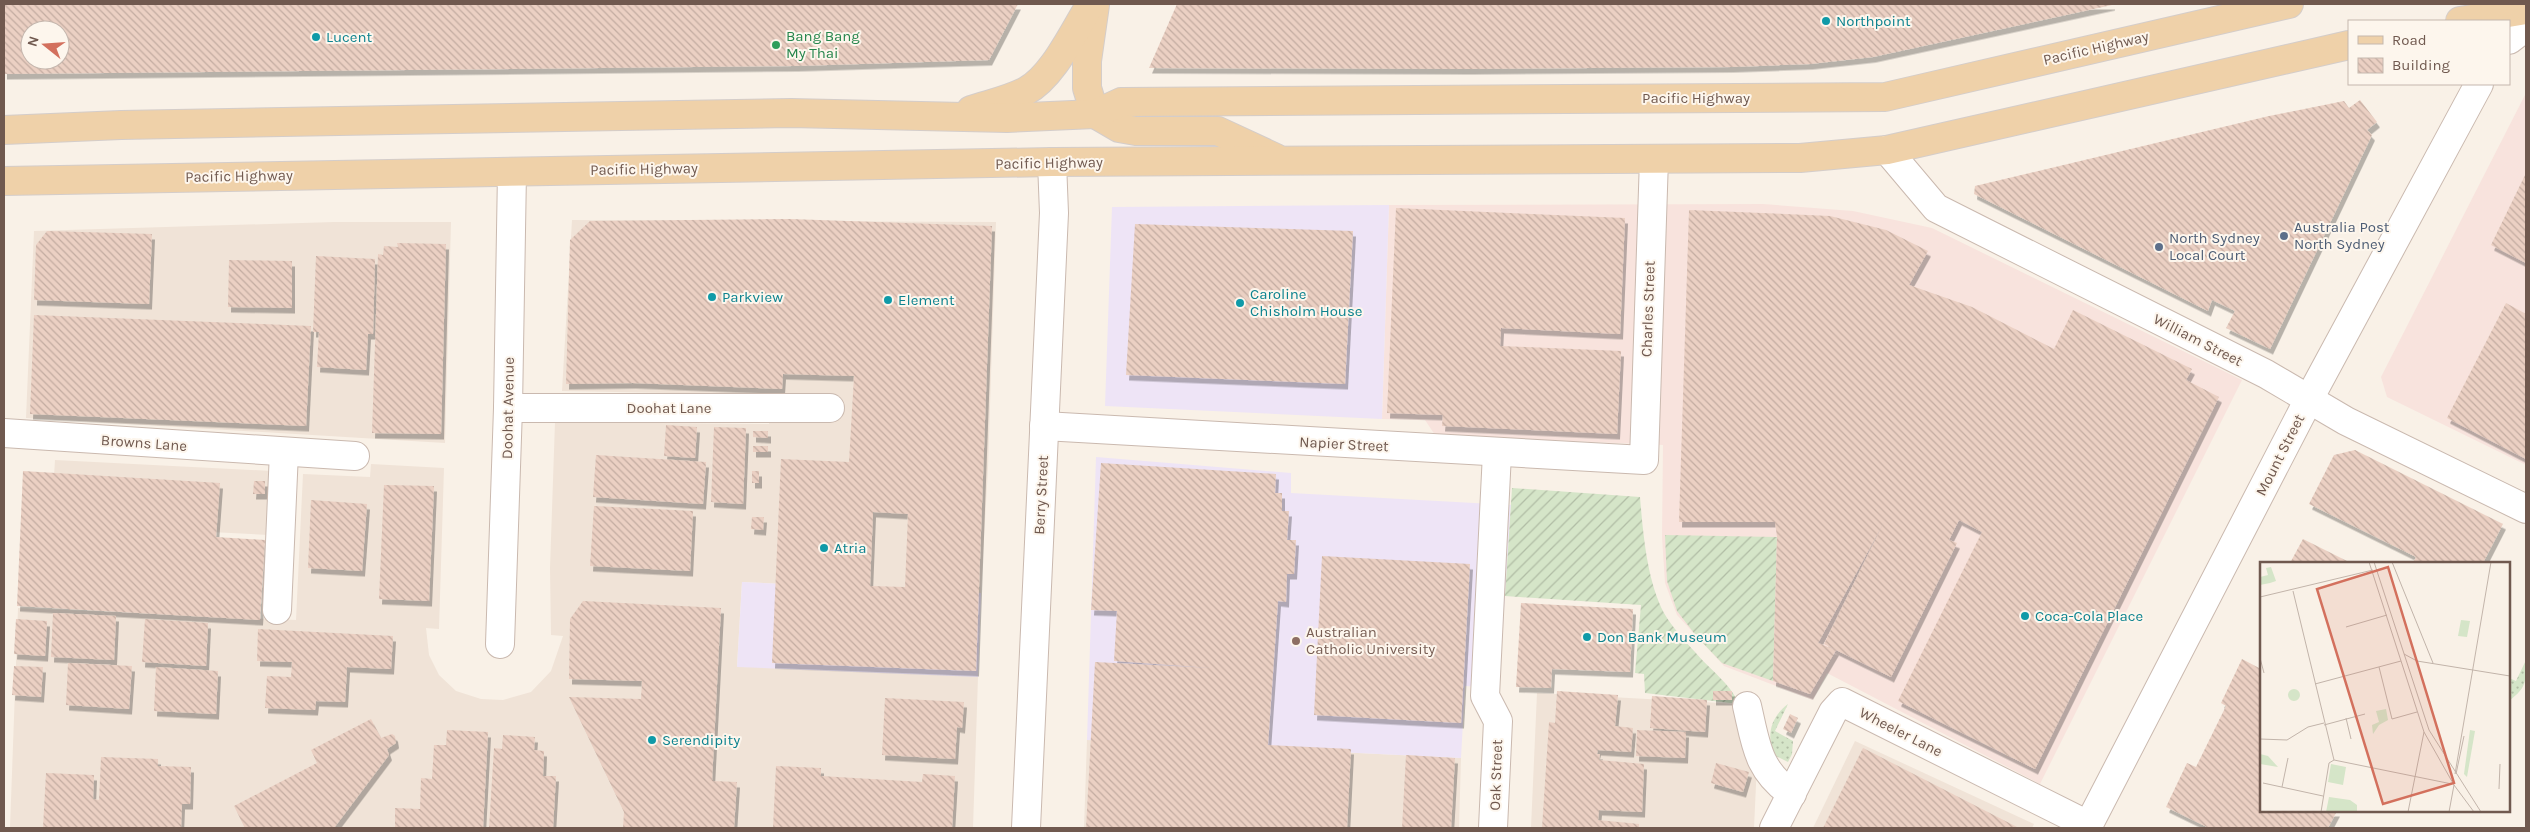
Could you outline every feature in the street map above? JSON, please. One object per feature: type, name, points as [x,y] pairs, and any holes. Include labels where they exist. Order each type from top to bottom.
[{"type":"main road","points":[[950,116],[1026,91],[1040,81],[1050,69],[1091,4]]},
{"type":"main road","points":[[1095,4],[1087,61],[1087,88],[1095,114]]},
{"type":"main road","name":"Pacific Highway","points":[[4,130],[121,125],[791,113],[1008,118],[1095,114],[1121,102],[1885,97],[2289,4]]},
{"type":"main road","points":[[2466,20],[2526,10]]},
{"type":"main road","name":"Pacific Highway","points":[[4,180],[1052,162],[1800,158],[1887,150],[2348,45]]},
{"type":"main road","name":"Pacific Highway","points":[[1095,114],[1119,128],[1136,131],[1218,131],[1284,161]]},
{"type":"street","points":[[2510,39],[2526,27]]},
{"type":"street","name":"Mount Street","points":[[2088,827],[2310,399],[2478,85]]},
{"type":"street","name":"William Street","points":[[1887,150],[1936,208],[2266,374],[2346,421],[2526,509]]},
{"type":"street","name":"Charles Street","points":[[1644,460],[1654,159]]},
{"type":"street","name":"Berry Street","points":[[1026,828],[1054,214],[1052,162]]},
{"type":"street","name":"Doohat Avenue","points":[[500,644],[508,408],[512,172]]},
{"type":"street","name":"Doohat Lane","points":[[508,408],[830,408]]},
{"type":"street","name":"Napier Street","points":[[1044,426],[1644,460]]},
{"type":"street","name":"Browns Lane","points":[[4,433],[355,456]]},
{"type":"street","points":[[277,610],[284,452]]},
{"type":"street","name":"Oak Street","points":[[1493,828],[1498,721],[1485,696],[1486,576],[1497,453]]},
{"type":"street","name":"Wheeler Lane","points":[[1774,828],[1833,712],[1842,702],[2088,827]]},
{"type":"street","points":[[1747,706],[1758,750],[1767,771],[1776,783],[1792,794]]},
{"type":"shaded area","points":[[2526,93],[2526,465],[2387,397],[2381,377]]},
{"type":"shaded area","points":[[1763,204],[1853,211],[1932,228],[2242,380],[2040,784],[1827,673],[1813,700],[1724,666],[1677,615],[1665,583],[1662,537],[1663,445],[1435,435],[1425,420],[1382,419],[1389,205]]},
{"type":"shaded area","points":[[1389,205],[1382,419],[1105,406],[1112,207]]},
{"type":"shaded area","points":[[572,220],[996,222],[988,468],[981,593],[742,582],[737,666],[978,677],[973,828],[10,828],[18,608],[296,620],[303,474],[370,477],[371,464],[444,468],[439,629],[426,628],[429,655],[439,675],[456,691],[481,699],[503,700],[531,692],[551,671],[563,636],[551,635],[550,568],[555,422],[769,424],[772,395],[562,391]]},
{"type":"shaded area","points":[[334,222],[451,222],[445,443],[26,418],[34,231]]},
{"type":"shaded area","name":"Australian Catholic University","points":[[1096,457],[1291,473],[1291,493],[1511,505],[1499,688],[1465,686],[1461,758],[1087,740]]},
{"type":"shaded area","points":[[55,460],[272,471],[269,535],[51,524]]},
{"type":"shaded area","points":[[742,582],[981,593],[978,677],[737,667]]},
{"type":"shaded area","points":[[1537,693],[1739,704],[1757,763],[1754,828],[1531,828]]},
{"type":"shaded area","points":[[1087,740],[1461,758],[1459,828],[1084,828]]},
{"type":"shaded area","points":[[1855,741],[2034,824],[2032,828],[1813,828]]},
{"type":"green space","points":[[1512,488],[1640,497],[1644,541],[1650,572],[1664,613],[1682,638],[1719,677],[1735,696],[1739,704],[1645,693],[1644,674],[1635,673],[1641,605],[1505,596]]},
{"type":"green space","points":[[1665,535],[1777,537],[1773,681],[1722,663],[1697,637],[1677,611],[1667,581]]},
{"type":"green space","points":[[2526,660],[2524,684],[2510,700],[2510,678],[2516,681]]},
{"type":"green space","points":[[1788,704],[1775,731],[1793,741],[1792,754],[1788,762],[1774,755],[1770,733],[1774,720]]},
{"type":"building","points":[[4,4],[1018,4],[989,60],[795,66],[4,74]]},
{"type":"building","points":[[1177,4],[2112,5],[1873,57],[1810,64],[1731,67],[1469,69],[1149,68]]},
{"type":"building","name":"North Sydney Local Court","points":[[2360,100],[2377,122],[2367,130],[2372,135],[2270,349],[2226,328],[2235,311],[2212,300],[2208,311],[1974,194],[1975,186],[2269,116],[2344,101],[2349,108]]},
{"type":"building","points":[[2526,173],[2526,263],[2491,245]]},
{"type":"building","points":[[1396,208],[1625,218],[1620,334],[1501,328],[1500,346],[1621,351],[1617,434],[1442,426],[1443,415],[1387,413]]},
{"type":"building","points":[[1689,210],[1830,216],[1886,230],[1928,251],[1909,285],[1972,307],[2054,349],[2073,310],[2192,369],[2186,380],[2219,397],[2035,769],[1898,701],[1982,532],[1959,520],[1949,540],[1957,543],[1891,677],[1836,650],[1810,694],[1773,681],[1777,537],[1775,522],[1679,522]],"holes":[[[1884,522],[1824,644],[1836,650],[1818,643]]]},
{"type":"building","points":[[790,219],[992,226],[976,671],[772,663],[781,459],[849,462],[854,376],[783,374],[782,389],[633,383],[566,384],[570,240],[590,221]],"holes":[[[873,512],[908,514],[905,587],[870,586]]]},
{"type":"building","name":"Caroline Chisholm House","points":[[1135,224],[1353,231],[1345,384],[1126,375]]},
{"type":"building","points":[[47,231],[152,234],[149,304],[34,300],[36,245]]},
{"type":"building","points":[[397,243],[446,244],[441,434],[372,433],[378,254],[383,255],[384,246],[398,247]]},
{"type":"building","points":[[316,256],[375,259],[373,334],[368,334],[366,370],[317,367],[319,332],[313,332]]},
{"type":"building","points":[[229,260],[292,261],[292,308],[228,307]]},
{"type":"building","points":[[2506,303],[2526,314],[2526,459],[2447,418]]},
{"type":"building","points":[[34,315],[311,326],[306,426],[30,414]]},
{"type":"building","points":[[666,425],[697,427],[695,458],[664,456]]},
{"type":"building","points":[[714,427],[746,428],[743,504],[711,502]]},
{"type":"building","points":[[753,431],[768,431],[768,438],[753,437]]},
{"type":"building","points":[[753,446],[768,446],[768,452],[753,452]]},
{"type":"building","points":[[2355,450],[2503,524],[2484,562],[2414,562],[2416,557],[2309,504],[2334,455]]},
{"type":"building","points":[[596,455],[706,462],[703,504],[593,497]]},
{"type":"building","points":[[1101,463],[1276,474],[1275,493],[1282,493],[1282,511],[1289,511],[1287,540],[1296,540],[1294,574],[1287,574],[1286,602],[1278,601],[1268,745],[1351,749],[1347,828],[1086,828],[1095,662],[1212,668],[1114,661],[1117,611],[1091,610]]},
{"type":"building","points":[[23,471],[220,483],[216,537],[265,540],[260,620],[17,606]]},
{"type":"building","points":[[752,471],[759,471],[759,483],[752,483]]},
{"type":"building","points":[[254,481],[265,481],[265,494],[253,494]]},
{"type":"building","points":[[384,485],[434,486],[429,601],[379,599]]},
{"type":"building","points":[[311,500],[367,504],[362,571],[308,568]]},
{"type":"building","points":[[594,506],[693,511],[690,571],[590,566]]},
{"type":"building","points":[[752,517],[764,517],[763,530],[751,529]]},
{"type":"building","points":[[2303,539],[2349,562],[2291,562]]},
{"type":"building","points":[[1322,556],[1470,564],[1461,723],[1314,715]]},
{"type":"building","name":"Serendipity","points":[[583,601],[721,608],[712,781],[737,782],[734,828],[623,828],[624,812],[569,697],[641,699],[642,681],[569,679],[570,619]]},
{"type":"building","points":[[1521,603],[1633,609],[1630,672],[1552,669],[1551,688],[1516,687]]},
{"type":"building","points":[[53,613],[116,616],[114,660],[51,657]]},
{"type":"building","points":[[16,619],[47,621],[45,656],[14,654]]},
{"type":"building","points":[[145,619],[208,623],[206,666],[142,662]]},
{"type":"building","points":[[258,629],[393,636],[391,669],[347,667],[345,702],[316,701],[315,710],[265,708],[267,676],[291,677],[292,662],[257,661]]},
{"type":"building","points":[[2242,659],[2260,668],[2260,812],[2336,812],[2328,828],[2209,828],[2166,807],[2187,763],[2196,767],[2226,706],[2221,703]]},
{"type":"building","points":[[68,663],[132,666],[129,709],[66,705]]},
{"type":"building","points":[[14,666],[43,667],[41,697],[12,695]]},
{"type":"building","points":[[156,667],[218,671],[216,714],[154,711]]},
{"type":"building","points":[[1557,691],[1618,695],[1615,726],[1633,728],[1631,752],[1598,750],[1597,754],[1600,754],[1599,760],[1644,764],[1642,812],[1599,810],[1598,820],[1639,824],[1639,828],[1542,828],[1549,722],[1555,723]]},
{"type":"building","points":[[1713,691],[1732,691],[1732,700],[1713,700]]},
{"type":"building","points":[[1652,696],[1707,700],[1705,732],[1650,728]]},
{"type":"building","points":[[885,698],[964,702],[962,728],[957,727],[955,759],[882,755]]},
{"type":"building","points":[[1790,714],[1798,718],[1791,733],[1783,729]]},
{"type":"building","points":[[371,719],[381,738],[392,734],[395,736],[396,743],[387,749],[389,755],[334,828],[245,828],[234,806],[317,763],[311,750]]},
{"type":"building","points":[[447,730],[488,732],[483,828],[395,828],[395,808],[420,809],[421,778],[432,779],[434,745],[446,745]]},
{"type":"building","points":[[1637,730],[1686,732],[1685,758],[1636,756]]},
{"type":"building","points":[[503,735],[535,737],[534,750],[544,751],[543,776],[556,776],[553,828],[489,828],[494,748],[502,749]]},
{"type":"building","points":[[1863,748],[2019,828],[1823,828]]},
{"type":"building","points":[[1406,755],[1455,758],[1451,828],[1402,828]]},
{"type":"building","points":[[101,757],[158,759],[158,766],[191,767],[190,804],[182,804],[181,828],[43,828],[46,773],[94,775],[93,799],[99,800]]},
{"type":"building","points":[[1716,763],[1749,772],[1743,792],[1711,783]]},
{"type":"building","points":[[776,766],[821,768],[821,776],[922,782],[923,774],[955,776],[952,828],[773,828]]},
{"type":"place","name":"Northpoint","points":[[1826,21]]},
{"type":"place","name":"Lucent","points":[[316,37]]},
{"type":"place","name":"Bang Bang My Thai","points":[[776,45]]},
{"type":"place","name":"Australia Post North Sydney","points":[[2284,236]]},
{"type":"place","name":"North Sydney Local Court","points":[[2159,247]]},
{"type":"place","name":"Parkview","points":[[712,297]]},
{"type":"place","name":"Element","points":[[888,300]]},
{"type":"place","name":"Caroline Chisholm House","points":[[1240,303]]},
{"type":"place","name":"Atria","points":[[824,548]]},
{"type":"place","name":"Coca-Cola Place","points":[[2025,616]]},
{"type":"place","name":"Don Bank Museum","points":[[1587,637]]},
{"type":"place","name":"Australian Catholic University","points":[[1296,641]]},
{"type":"place","name":"Serendipity","points":[[652,740]]}]
